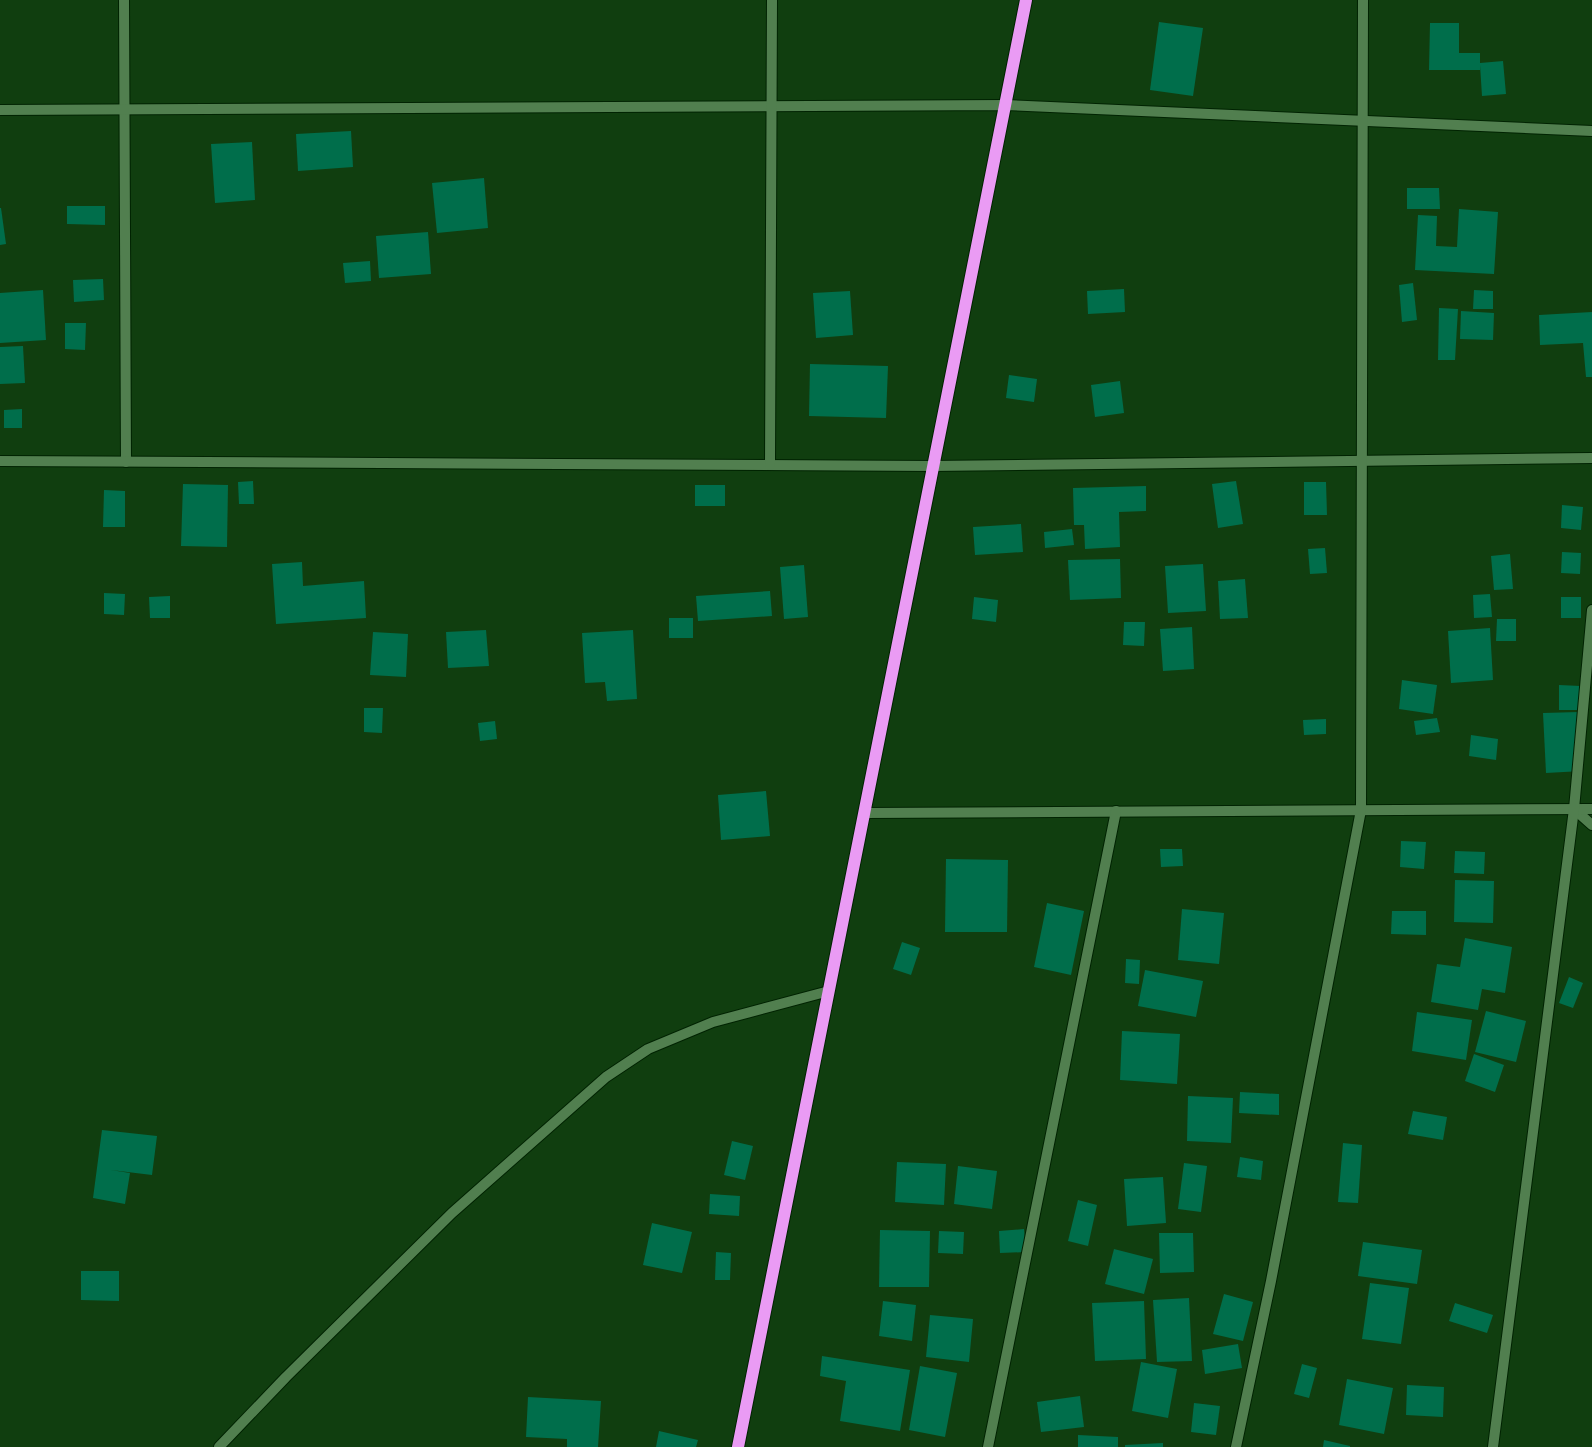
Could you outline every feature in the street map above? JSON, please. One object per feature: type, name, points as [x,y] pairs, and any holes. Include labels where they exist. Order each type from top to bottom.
[{"type":"highway","points":[[738,1447],[830,991],[932,466],[1026,0]]},
{"type":"street","points":[[124,0],[126,462]]},
{"type":"street","points":[[770,465],[772,0]]},
{"type":"street","points":[[1236,1447],[1271,1281],[1361,810],[1363,0]]},
{"type":"street","points":[[0,110],[1005,105],[1592,130]]},
{"type":"street","points":[[0,461],[932,466],[1592,458]]},
{"type":"street","points":[[1493,1447],[1574,809],[1592,610]]},
{"type":"street","points":[[1574,809],[1592,825]]},
{"type":"street","points":[[865,813],[1592,809]]},
{"type":"street","points":[[988,1447],[1116,811]]},
{"type":"street","points":[[219,1447],[286,1377],[452,1212],[606,1077],[648,1049],[713,1022],[830,991]]},
{"type":"building","points":[[1159,22],[1203,28],[1193,96],[1150,90]]},
{"type":"building","points":[[1430,23],[1459,23],[1459,53],[1480,53],[1480,63],[1503,61],[1506,94],[1482,96],[1480,65],[1480,70],[1429,70]]},
{"type":"building","points":[[351,131],[353,167],[298,171],[296,134]]},
{"type":"building","points":[[252,142],[255,200],[215,203],[211,144]]},
{"type":"building","points":[[484,178],[488,228],[437,233],[432,183]]},
{"type":"building","points":[[1407,188],[1439,188],[1440,209],[1407,209]]},
{"type":"building","points":[[67,206],[105,206],[105,225],[67,224]]},
{"type":"building","points":[[0,208],[6,244],[0,245]]},
{"type":"building","points":[[1459,209],[1498,212],[1494,274],[1415,270],[1418,215],[1437,216],[1436,246],[1457,247]]},
{"type":"building","points":[[428,232],[431,274],[379,278],[376,236]]},
{"type":"building","points":[[370,261],[371,281],[345,283],[343,263]]},
{"type":"building","points":[[103,279],[104,300],[74,302],[73,280]]},
{"type":"building","points":[[1413,283],[1417,320],[1402,322],[1399,285]]},
{"type":"building","points":[[1124,289],[1125,312],[1088,314],[1087,291]]},
{"type":"building","points":[[43,290],[46,340],[0,343],[0,293]]},
{"type":"building","points":[[1474,290],[1493,291],[1493,309],[1473,309]]},
{"type":"building","points":[[850,291],[853,335],[816,338],[813,293]]},
{"type":"building","points":[[1439,308],[1458,309],[1455,360],[1438,360]]},
{"type":"building","points":[[1461,311],[1494,313],[1493,340],[1460,339]]},
{"type":"building","points":[[1592,312],[1592,377],[1586,377],[1583,343],[1540,345],[1539,315]]},
{"type":"building","points":[[65,323],[86,323],[85,350],[65,349]]},
{"type":"building","points":[[23,346],[25,383],[0,384],[0,347]]},
{"type":"building","points":[[810,364],[888,366],[886,418],[809,416]]},
{"type":"building","points":[[1009,375],[1037,379],[1034,402],[1006,398]]},
{"type":"building","points":[[1120,381],[1124,413],[1095,417],[1091,385]]},
{"type":"building","points":[[22,409],[22,428],[4,428],[4,410]]},
{"type":"building","points":[[253,481],[254,504],[239,504],[238,482]]},
{"type":"building","points":[[1236,481],[1243,524],[1218,528],[1212,484]]},
{"type":"building","points":[[1304,482],[1326,482],[1327,515],[1304,515]]},
{"type":"building","points":[[183,484],[228,485],[227,547],[181,546]]},
{"type":"building","points":[[695,485],[725,485],[725,506],[695,506]]},
{"type":"building","points":[[1146,486],[1146,511],[1119,512],[1120,547],[1085,549],[1084,525],[1074,525],[1073,488]]},
{"type":"building","points":[[104,490],[125,491],[125,527],[103,527]]},
{"type":"building","points":[[1562,505],[1583,507],[1581,530],[1561,528]]},
{"type":"building","points":[[1021,524],[1023,552],[975,555],[973,527]]},
{"type":"building","points":[[1072,529],[1074,545],[1045,548],[1044,532]]},
{"type":"building","points":[[1325,548],[1327,573],[1310,574],[1308,549]]},
{"type":"building","points":[[1562,552],[1581,553],[1580,574],[1561,573]]},
{"type":"building","points":[[1510,554],[1513,589],[1494,590],[1491,556]]},
{"type":"building","points":[[1120,559],[1121,598],[1070,600],[1068,560]]},
{"type":"building","points":[[302,562],[303,586],[364,581],[366,618],[276,624],[272,564]]},
{"type":"building","points":[[1203,564],[1206,611],[1168,613],[1165,566]]},
{"type":"building","points":[[804,565],[808,617],[784,619],[780,567]]},
{"type":"building","points":[[1245,579],[1248,618],[1220,619],[1218,581]]},
{"type":"building","points":[[770,591],[772,616],[698,621],[696,596]]},
{"type":"building","points":[[104,593],[125,594],[124,615],[104,614]]},
{"type":"building","points":[[1490,594],[1492,617],[1474,618],[1473,595]]},
{"type":"building","points":[[170,596],[170,618],[150,618],[149,597]]},
{"type":"building","points":[[974,597],[998,600],[996,622],[972,619]]},
{"type":"building","points":[[1561,597],[1581,597],[1581,618],[1561,618]]},
{"type":"building","points":[[669,618],[693,618],[693,638],[669,638]]},
{"type":"building","points":[[1497,619],[1516,619],[1516,641],[1496,641]]},
{"type":"building","points":[[1124,622],[1145,622],[1144,646],[1123,645]]},
{"type":"building","points":[[1192,627],[1194,669],[1163,671],[1160,629]]},
{"type":"building","points":[[1490,628],[1493,680],[1451,683],[1448,631]]},
{"type":"building","points":[[486,630],[489,666],[448,668],[446,632]]},
{"type":"building","points":[[633,630],[637,699],[607,701],[605,682],[585,683],[582,633]]},
{"type":"building","points":[[373,632],[408,634],[406,677],[370,675]]},
{"type":"building","points":[[1402,680],[1437,685],[1433,714],[1399,709]]},
{"type":"building","points":[[1559,685],[1581,686],[1581,710],[1559,710]]},
{"type":"building","points":[[364,708],[383,708],[382,733],[364,732]]},
{"type":"building","points":[[1579,712],[1582,771],[1546,773],[1543,713]]},
{"type":"building","points":[[1437,718],[1440,732],[1416,735],[1414,721]]},
{"type":"building","points":[[1326,719],[1326,734],[1304,735],[1303,720]]},
{"type":"building","points":[[495,721],[497,739],[480,741],[478,723]]},
{"type":"building","points":[[1471,735],[1498,739],[1496,760],[1469,756]]},
{"type":"building","points":[[766,791],[770,836],[721,840],[718,795]]},
{"type":"building","points":[[1401,841],[1426,842],[1424,869],[1400,867]]},
{"type":"building","points":[[1160,849],[1182,849],[1183,866],[1161,867]]},
{"type":"building","points":[[1455,851],[1485,852],[1484,874],[1454,873]]},
{"type":"building","points":[[946,859],[1008,860],[1007,932],[945,932]]},
{"type":"building","points":[[1455,880],[1494,881],[1493,923],[1454,922]]},
{"type":"building","points":[[1047,903],[1084,911],[1071,975],[1034,967]]},
{"type":"building","points":[[1182,909],[1224,913],[1219,964],[1178,960]]},
{"type":"building","points":[[1392,911],[1426,911],[1426,935],[1391,934]]},
{"type":"building","points":[[1465,938],[1512,947],[1505,993],[1482,989],[1478,1010],[1431,1002],[1437,964],[1460,967]]},
{"type":"building","points":[[902,942],[920,948],[911,975],[893,969]]},
{"type":"building","points":[[1126,959],[1140,960],[1139,984],[1125,983]]},
{"type":"building","points":[[1145,970],[1203,981],[1196,1017],[1138,1006]]},
{"type":"building","points":[[1569,977],[1583,983],[1573,1008],[1559,1003]]},
{"type":"building","points":[[1486,1011],[1526,1021],[1516,1062],[1475,1052]]},
{"type":"building","points":[[1417,1012],[1472,1020],[1466,1060],[1412,1051]]},
{"type":"building","points":[[1122,1031],[1180,1034],[1177,1084],[1120,1080]]},
{"type":"building","points":[[1474,1054],[1504,1065],[1495,1092],[1465,1081]]},
{"type":"building","points":[[1240,1092],[1279,1094],[1279,1115],[1239,1113]]},
{"type":"building","points":[[1188,1096],[1233,1098],[1231,1143],[1187,1141]]},
{"type":"building","points":[[1413,1111],[1447,1117],[1443,1140],[1408,1134]]},
{"type":"building","points":[[102,1130],[157,1136],[152,1175],[111,1170],[130,1173],[125,1204],[93,1198]]},
{"type":"building","points":[[732,1141],[753,1146],[745,1180],[724,1175]]},
{"type":"building","points":[[1343,1143],[1362,1145],[1358,1203],[1338,1202]]},
{"type":"building","points":[[1240,1157],[1263,1161],[1261,1180],[1237,1177]]},
{"type":"building","points":[[897,1162],[946,1164],[944,1205],[895,1202]]},
{"type":"building","points":[[1184,1163],[1207,1166],[1201,1212],[1178,1209]]},
{"type":"building","points":[[958,1166],[997,1171],[992,1209],[954,1204]]},
{"type":"building","points":[[1163,1177],[1166,1223],[1127,1226],[1124,1179]]},
{"type":"building","points":[[710,1194],[740,1196],[739,1216],[709,1214]]},
{"type":"building","points":[[1078,1200],[1097,1205],[1088,1246],[1068,1241]]},
{"type":"building","points":[[652,1223],[692,1232],[682,1273],[643,1265]]},
{"type":"building","points":[[1024,1229],[1026,1252],[1000,1253],[999,1231]]},
{"type":"building","points":[[880,1230],[930,1231],[929,1287],[879,1287]]},
{"type":"building","points":[[939,1231],[964,1232],[963,1254],[938,1253]]},
{"type":"building","points":[[1159,1233],[1193,1233],[1194,1272],[1160,1273]]},
{"type":"building","points":[[1363,1242],[1422,1250],[1417,1284],[1358,1276]]},
{"type":"building","points":[[1114,1249],[1153,1259],[1144,1294],[1105,1284]]},
{"type":"building","points":[[716,1252],[731,1253],[730,1280],[715,1280]]},
{"type":"building","points":[[81,1271],[119,1271],[119,1301],[81,1300]]},
{"type":"building","points":[[1370,1283],[1409,1288],[1401,1344],[1362,1339]]},
{"type":"building","points":[[1224,1294],[1253,1302],[1243,1341],[1213,1334]]},
{"type":"building","points":[[1189,1298],[1192,1361],[1157,1362],[1153,1300]]},
{"type":"building","points":[[883,1301],[916,1305],[912,1341],[879,1336]]},
{"type":"building","points":[[1144,1301],[1146,1359],[1095,1361],[1092,1303]]},
{"type":"building","points":[[1455,1303],[1493,1315],[1487,1333],[1449,1321]]},
{"type":"building","points":[[930,1315],[973,1319],[969,1362],[926,1357]]},
{"type":"building","points":[[1238,1344],[1242,1368],[1205,1374],[1202,1350]]},
{"type":"building","points":[[822,1356],[910,1370],[900,1431],[840,1421],[846,1381],[820,1376]]},
{"type":"building","points":[[1141,1362],[1177,1369],[1168,1418],[1132,1411]]},
{"type":"building","points":[[1302,1364],[1317,1368],[1309,1398],[1294,1394]]},
{"type":"building","points":[[920,1366],[957,1373],[945,1437],[909,1430]]},
{"type":"building","points":[[1347,1379],[1393,1388],[1384,1434],[1339,1425]]},
{"type":"building","points":[[1407,1385],[1444,1387],[1443,1417],[1406,1415]]},
{"type":"building","points":[[1080,1396],[1084,1427],[1041,1432],[1037,1402]]},
{"type":"building","points":[[528,1397],[601,1401],[598,1447],[567,1447],[567,1439],[526,1437]]},
{"type":"building","points":[[1194,1403],[1220,1406],[1216,1435],[1191,1432]]},
{"type":"building","points":[[659,1431],[698,1440],[696,1447],[656,1447]]},
{"type":"building","points":[[1078,1435],[1118,1437],[1118,1447],[1078,1447]]},
{"type":"building","points":[[1324,1440],[1350,1446],[1350,1447],[1323,1447]]},
{"type":"building","points":[[1163,1443],[1163,1447],[1125,1447],[1125,1445]]}]
